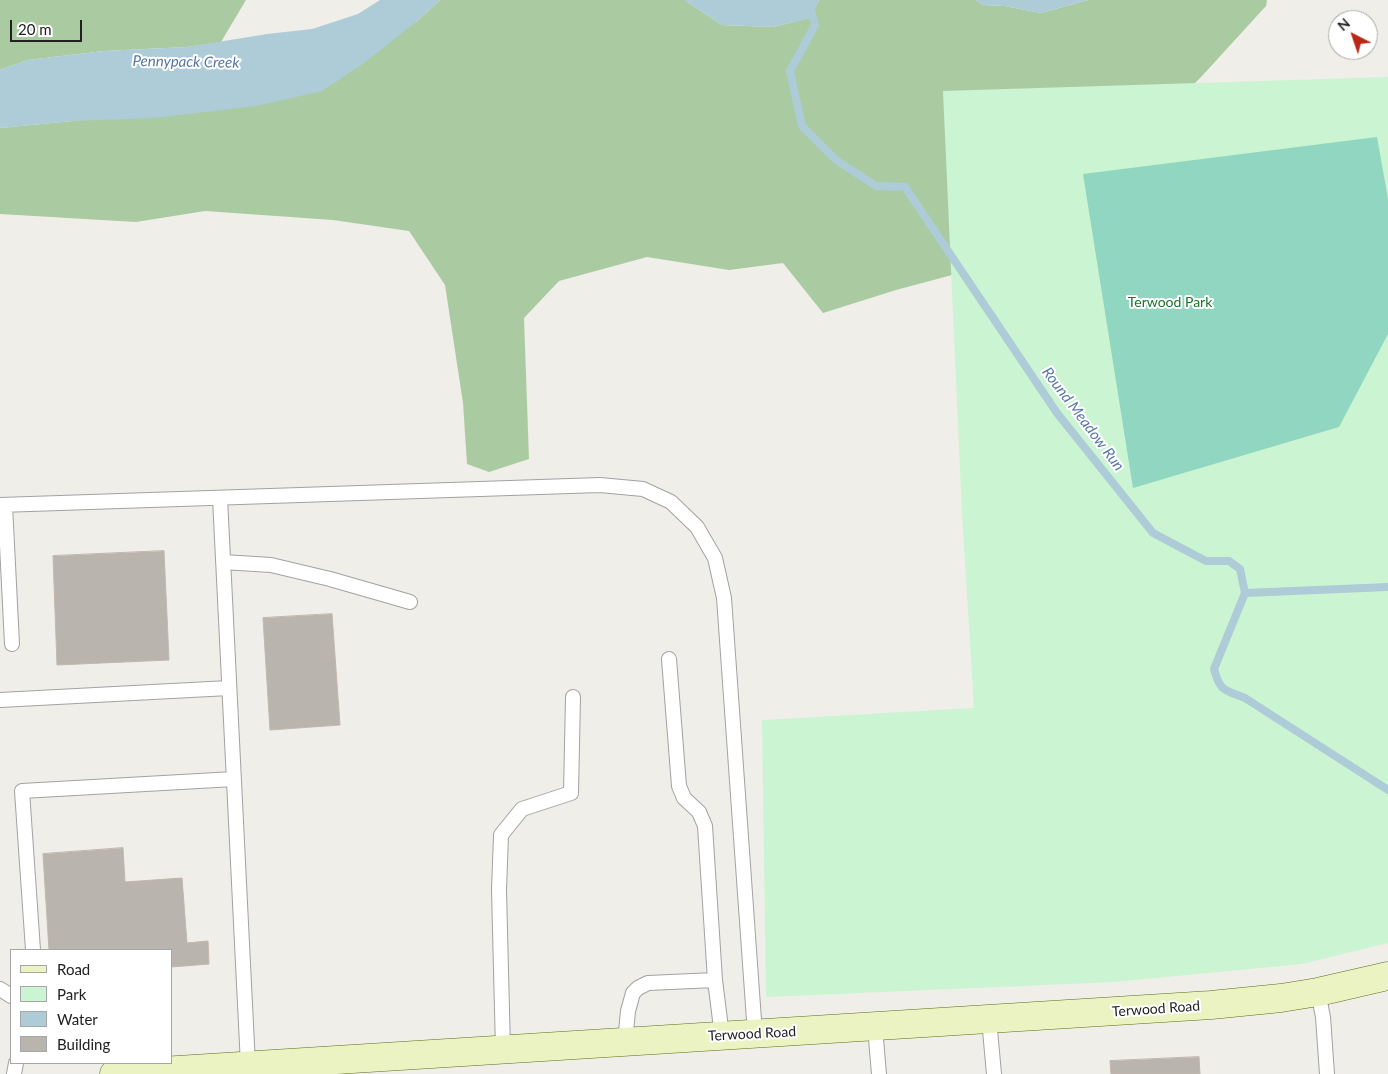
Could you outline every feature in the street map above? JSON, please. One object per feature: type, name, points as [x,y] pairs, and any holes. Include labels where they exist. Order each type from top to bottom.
[{"type":"street","name":"Terwood Road","points":[[114,1074],[248,1065],[372,1066],[503,1050],[1211,1005],[1318,992],[1388,976]]},
{"type":"lane","points":[[12,644],[3,505],[600,484],[643,489],[671,502],[697,527],[715,558],[724,598],[755,1034]]},
{"type":"lane","points":[[220,498],[248,1065]]},
{"type":"lane","points":[[224,562],[271,565],[330,579],[410,602]]},
{"type":"lane","points":[[669,659],[678,786],[684,798],[698,812],[705,826],[715,980],[722,1036]]},
{"type":"lane","points":[[0,700],[229,688]]},
{"type":"lane","points":[[503,1050],[500,890],[501,835],[522,809],[571,793],[573,697]]},
{"type":"lane","points":[[33,949],[22,791],[234,779]]},
{"type":"lane","points":[[624,1042],[628,1011],[633,994],[638,988],[648,983],[715,980]]},
{"type":"lane","points":[[1318,992],[1323,1017],[1327,1074]]},
{"type":"lane","points":[[989,1020],[994,1074]]},
{"type":"lane","points":[[875,1027],[878,1074]]},
{"type":"lane","points":[[106,1064],[119,1074]]},
{"type":"green space","points":[[0,0],[246,0],[221,42],[187,47],[104,51],[28,60],[0,70]]},
{"type":"green space","points":[[440,0],[686,0],[722,25],[773,27],[810,18],[819,0],[976,0],[983,5],[1005,6],[1041,13],[1088,0],[1267,0],[1266,6],[1202,76],[1023,256],[896,290],[823,313],[783,263],[729,270],[647,257],[559,281],[524,318],[529,459],[489,472],[467,464],[463,403],[445,285],[409,231],[333,220],[205,211],[136,222],[0,214],[0,128],[72,121],[416,22]]},
{"type":"green space","name":"Terwood Park","points":[[1388,77],[1388,943],[1302,964],[1114,982],[766,997],[762,720],[974,708],[962,514],[943,91]]},
{"type":"green space","points":[[1377,137],[1388,199],[1388,334],[1339,427],[1133,488],[1083,174]]},
{"type":"water","name":"Pennypack Creek","points":[[380,0],[440,0],[416,22],[364,63],[322,91],[256,106],[153,118],[72,121],[0,128],[0,70],[28,60],[104,51],[187,47],[312,29],[358,14]]},
{"type":"water","points":[[686,0],[819,0],[811,18],[773,27],[722,25]]},
{"type":"water","points":[[976,0],[1088,0],[1041,13],[1005,6],[983,5]]},
{"type":"building","points":[[164,551],[169,660],[57,665],[53,556]]},
{"type":"building","points":[[332,614],[340,725],[270,730],[263,618]]},
{"type":"building","points":[[123,848],[125,882],[182,878],[187,943],[208,941],[209,964],[172,967],[172,949],[49,949],[43,854]]},
{"type":"building","points":[[1199,1057],[1200,1074],[1111,1074],[1110,1061]]},
{"type":"waterway","name":"Round Meadow Run","points":[[808,0],[815,25],[790,71],[802,126],[836,160],[876,186],[905,187],[1057,413],[1153,533],[1206,561],[1229,561],[1240,569],[1245,593],[1214,669],[1221,686],[1245,698],[1388,790]]},
{"type":"waterway","points":[[1245,593],[1388,587]]}]
